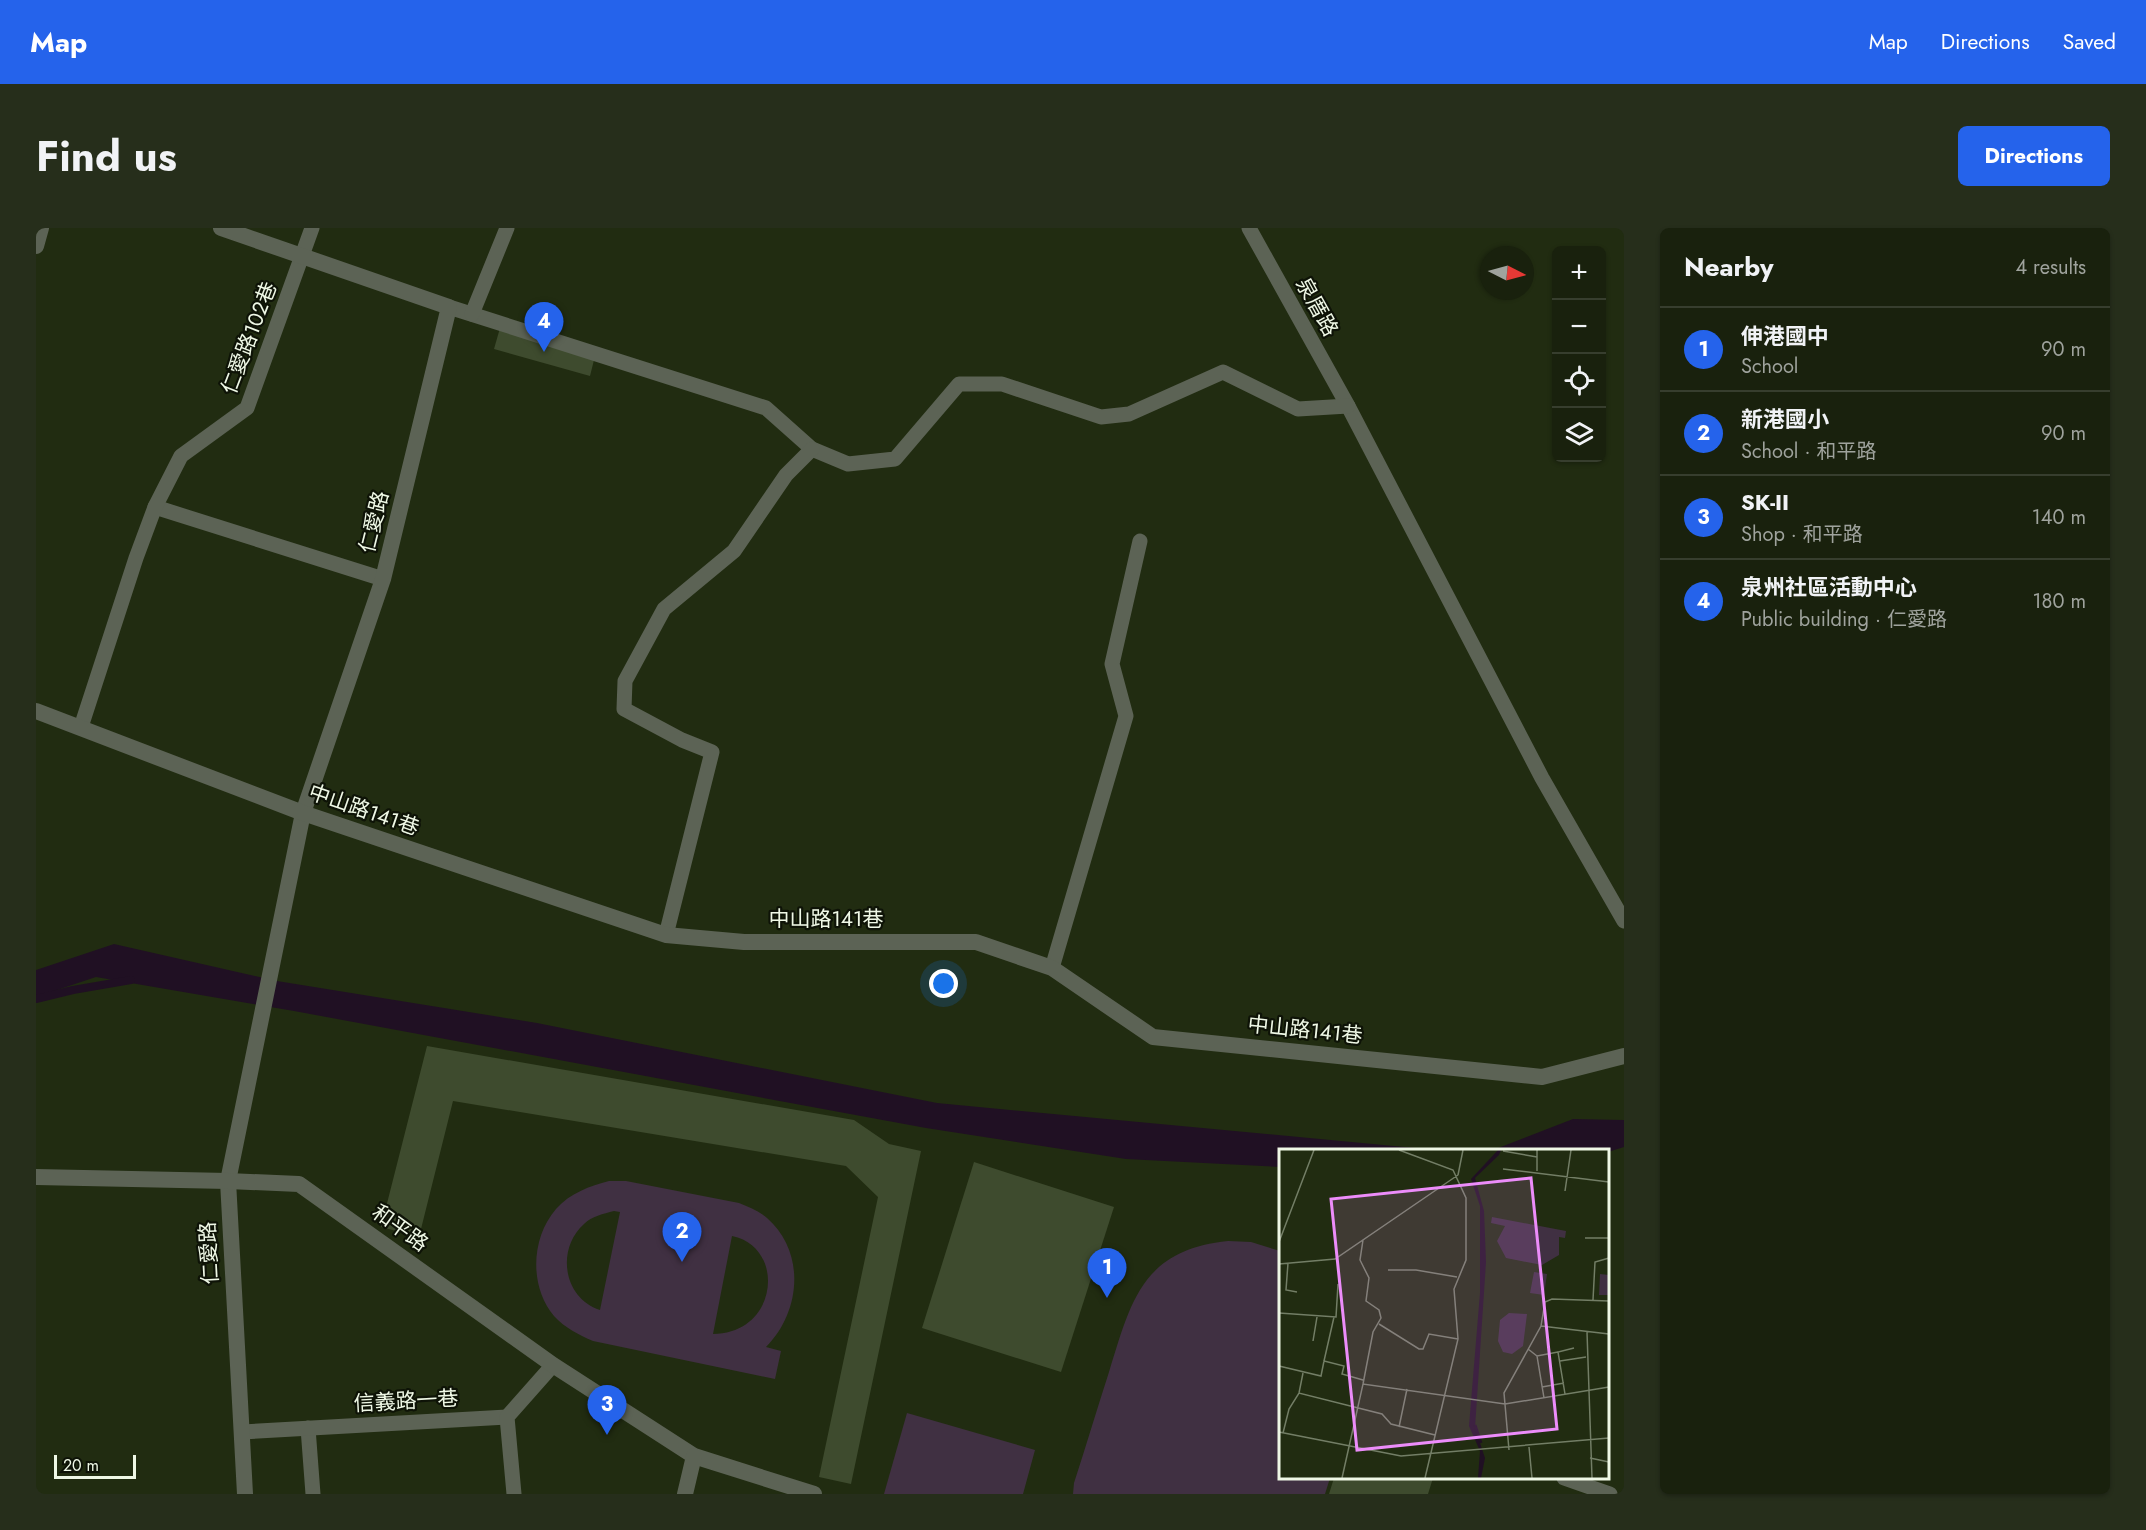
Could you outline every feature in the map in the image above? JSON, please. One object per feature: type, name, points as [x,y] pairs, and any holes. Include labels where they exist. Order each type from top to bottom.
[{"type":"street","points":[[36,246],[41,228]]},
{"type":"street","points":[[222,228],[449,307]]},
{"type":"street","name":"仁愛路","points":[[245,1494],[228,1181],[303,813],[383,579],[449,307]]},
{"type":"street","name":"中山路141巷","points":[[36,711],[303,813],[666,935],[744,942],[976,942],[1052,968],[1153,1037],[1542,1077],[1624,1056]]},
{"type":"street","name":"和平路","points":[[36,1178],[299,1184],[553,1365],[693,1456],[814,1494]]},
{"type":"street","points":[[685,1494],[693,1456]]},
{"type":"lane","name":"仁愛路102巷","points":[[81,727],[155,507],[180,456],[247,408],[312,228]]},
{"type":"lane","points":[[472,314],[507,228]]},
{"type":"lane","name":"泉厝路","points":[[1249,228],[1348,406],[1542,778],[1624,921]]},
{"type":"lane","points":[[449,307],[766,408],[812,449],[848,464],[895,459],[960,384],[1002,384],[1101,417],[1129,414],[1223,372],[1298,409],[1348,406]]},
{"type":"lane","points":[[666,935],[712,752],[682,740],[624,709],[625,681],[664,609],[734,551],[786,475],[812,449]]},
{"type":"lane","points":[[155,507],[383,579]]},
{"type":"lane","points":[[1052,968],[1126,716],[1112,664],[1140,541]]},
{"type":"lane","points":[[514,1494],[507,1417],[553,1365]]},
{"type":"lane","name":"信義路一巷","points":[[242,1432],[507,1417]]},
{"type":"lane","points":[[308,1428],[313,1494]]},
{"type":"lane","points":[[1567,1479],[1610,1494]]},
{"type":"shaded area","points":[[114,944],[277,981],[537,1023],[937,1103],[1425,1149],[1279,1149],[1279,1167],[1126,1159],[926,1128],[294,1011],[96,977],[36,997],[36,970]]},
{"type":"shaded area","points":[[1573,1119],[1624,1120],[1624,1147],[1609,1152],[1609,1149],[1496,1149]]},
{"type":"shaded area","points":[[626,1181],[739,1203],[767,1218],[780,1232],[793,1265],[794,1282],[792,1300],[786,1317],[778,1333],[766,1347],[781,1351],[775,1379],[593,1341],[572,1331],[554,1316],[540,1291],[537,1277],[536,1262],[542,1234],[548,1221],[562,1203],[581,1191],[602,1183]],"holes":[[[614,1211],[620,1212],[600,1310],[588,1304],[578,1295],[571,1284],[567,1259],[569,1246],[575,1234],[584,1224],[594,1217]],[[732,1236],[749,1243],[761,1256],[767,1272],[768,1289],[762,1305],[751,1320],[735,1330],[713,1334]]]},
{"type":"shaded area","points":[[1228,1241],[1251,1242],[1279,1251],[1279,1479],[1330,1479],[1325,1494],[1073,1494],[1074,1483],[1125,1323],[1134,1302],[1145,1283],[1158,1268],[1176,1255],[1199,1246]]},
{"type":"shaded area","points":[[907,1413],[1035,1450],[1023,1494],[884,1494]]},
{"type":"building","points":[[500,328],[595,356],[590,376],[494,349]]},
{"type":"building","points":[[427,1046],[854,1120],[889,1144],[921,1151],[851,1484],[819,1477],[878,1197],[846,1166],[453,1101],[419,1237],[381,1227]]},
{"type":"building","points":[[974,1162],[1114,1207],[1061,1372],[922,1328]]},
{"type":"building","points":[[1334,1479],[1433,1479],[1428,1494],[1329,1494]]},
{"type":"waterway","points":[[36,999],[131,980]]},
{"type":"place","name":"泉州社區活動中心","points":[[544,352]]},
{"type":"place","name":"新港國小","points":[[682,1262]]},
{"type":"place","name":"伸港國中","points":[[1107,1298]]},
{"type":"place","name":"SK-II","points":[[607,1435]]}]
